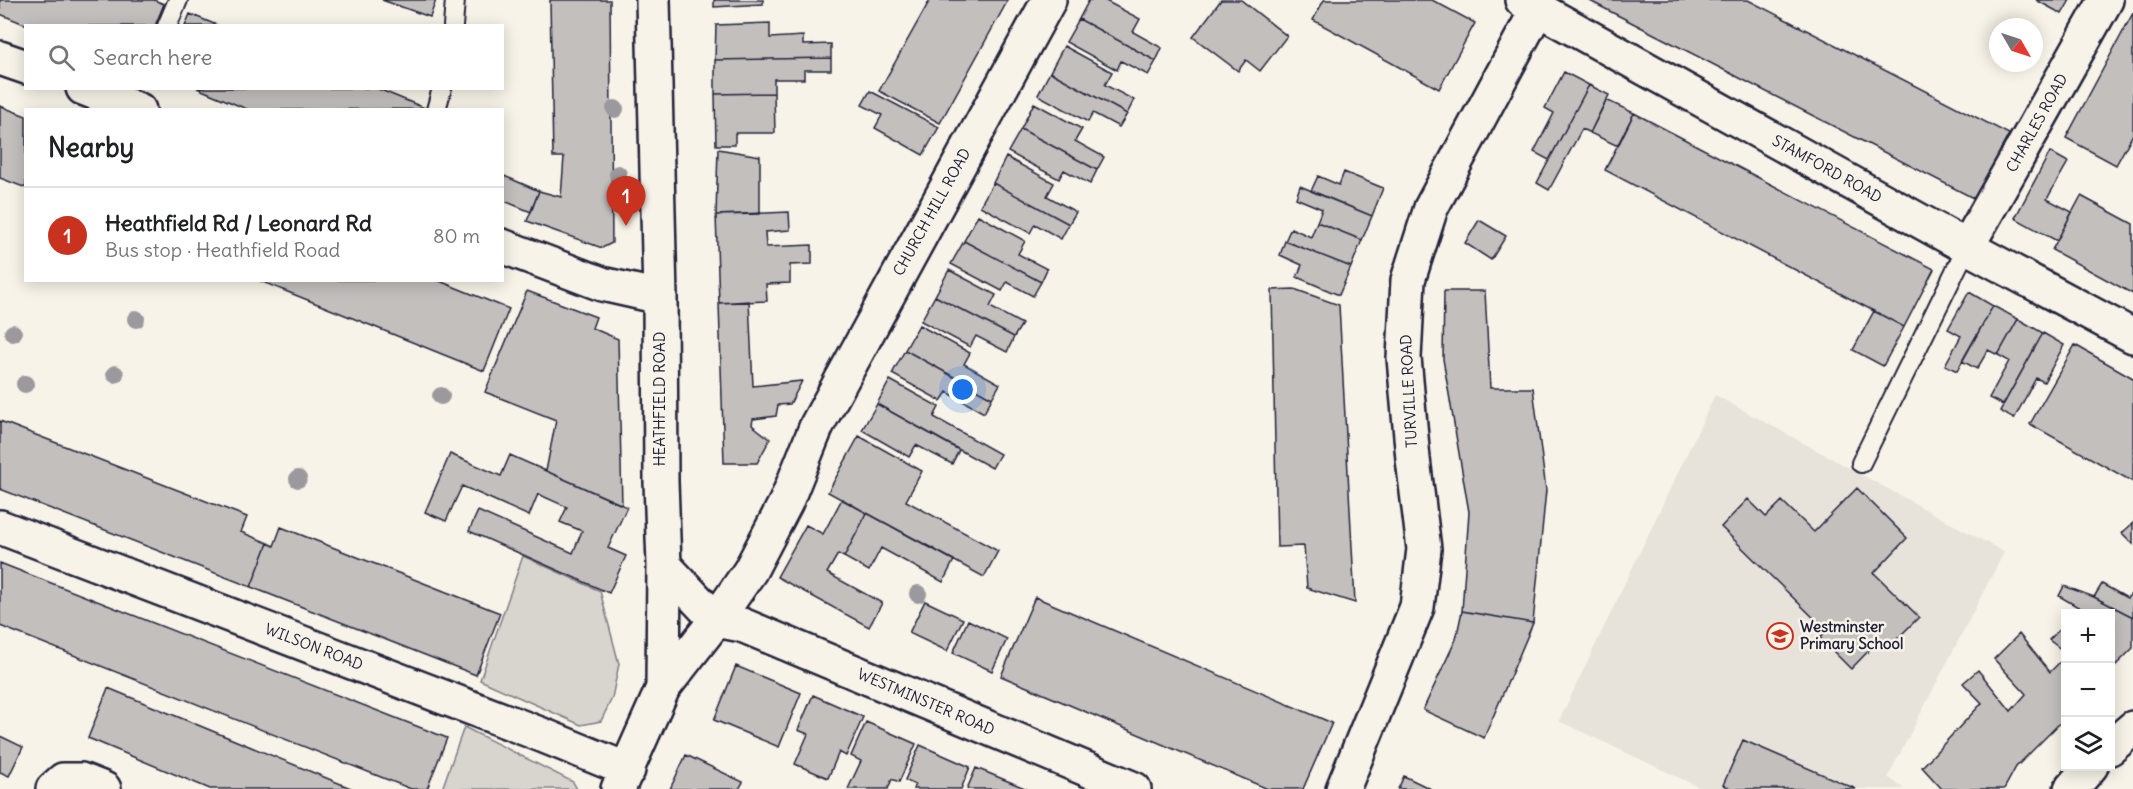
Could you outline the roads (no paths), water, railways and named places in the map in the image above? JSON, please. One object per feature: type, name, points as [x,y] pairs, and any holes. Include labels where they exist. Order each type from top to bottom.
[{"type":"street","name":"HEATHFIELD ROAD","points":[[623,779],[663,688],[664,565],[653,0]]},
{"type":"street","name":"CHURCH HILL ROAD","points":[[716,620],[737,550],[768,493],[817,425],[1049,0]]},
{"type":"street","name":"CHARLES ROAD","points":[[1967,247],[2106,0]]},
{"type":"street","name":"STAMFORD ROAD","points":[[1530,4],[1967,247],[2133,336]]},
{"type":"street","name":"TURVILLE ROAD","points":[[1343,789],[1417,607],[1424,549],[1404,358],[1408,280],[1431,208],[1530,4]]},
{"type":"street","points":[[0,58],[24,66]]},
{"type":"street","points":[[91,90],[138,102]]},
{"type":"street","points":[[504,247],[602,284],[660,297]]},
{"type":"street","name":"WILSON ROAD","points":[[0,527],[542,735],[623,779]]},
{"type":"street","points":[[663,688],[716,620],[664,565]]},
{"type":"street","name":"WESTMINSTER ROAD","points":[[716,620],[742,625],[1134,789]]},
{"type":"street","points":[[2115,744],[2133,728]]},
{"type":"street","points":[[2071,789],[2087,771]]},
{"type":"street","points":[[53,789],[63,780],[81,780],[104,789]]},
{"type":"lane","points":[[168,24],[178,0]]},
{"type":"lane","points":[[453,24],[455,0]]},
{"type":"lane","points":[[437,108],[441,90]]},
{"type":"lane","points":[[1861,463],[1967,247]]},
{"type":"place","name":"Heathfield Rd / Leonard Rd","points":[[626,226]]},
{"type":"place","name":"Westminster Primary School","points":[[1780,636]]}]
